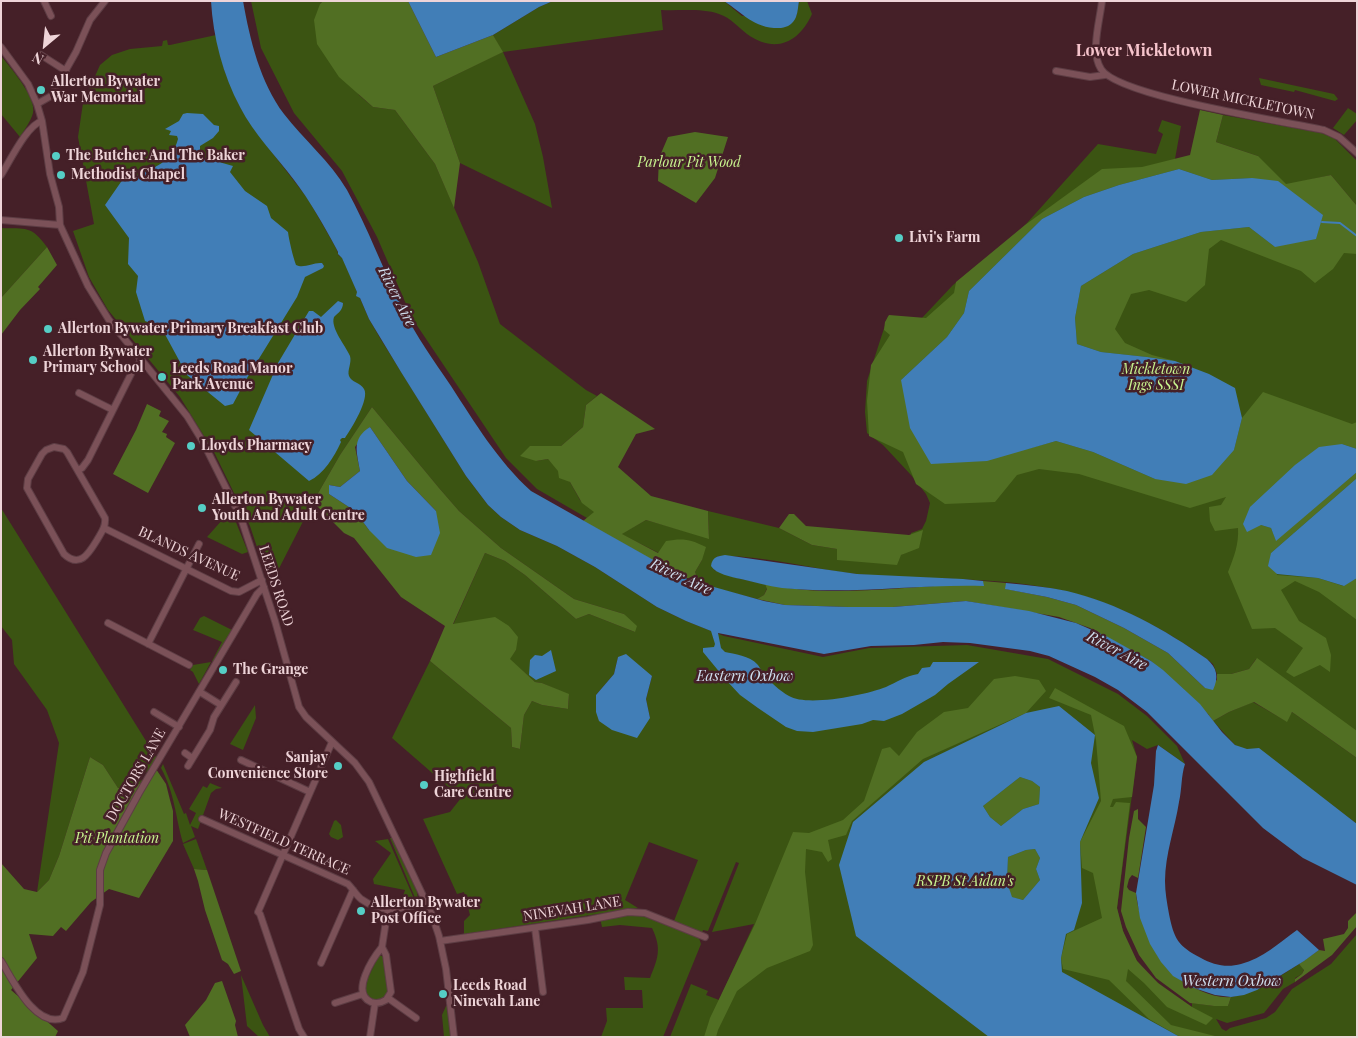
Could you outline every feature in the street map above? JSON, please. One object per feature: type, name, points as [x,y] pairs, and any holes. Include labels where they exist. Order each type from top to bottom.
[{"type":"street","points":[[44,1],[51,16]]},
{"type":"street","points":[[38,104],[51,96],[90,20],[105,1]]},
{"type":"street","points":[[1056,70],[1090,77],[1105,75],[1099,66],[1096,52],[1102,1]]},
{"type":"street","name":"LEEDS ROAD","points":[[1,47],[28,84],[38,104],[50,174],[60,213],[60,225],[86,281],[108,320],[174,398],[203,442],[241,518],[263,584],[299,707],[306,717],[355,763],[369,782],[426,902],[440,941],[446,969],[454,1037]]},
{"type":"street","points":[[41,55],[66,70]]},
{"type":"street","name":"LOWER MICKLETOWN","points":[[1105,75],[1122,84],[1202,106],[1330,131],[1357,154]]},
{"type":"street","points":[[1,175],[32,127],[42,121]]},
{"type":"street","points":[[1,220],[60,225]]},
{"type":"street","points":[[78,470],[88,460],[133,370],[142,360]]},
{"type":"street","points":[[79,393],[113,410]]},
{"type":"street","points":[[59,447],[64,449],[78,470],[104,515],[106,522],[86,556],[77,560],[68,557],[28,492],[27,484],[42,454],[50,448],[59,447]]},
{"type":"street","name":"BLANDS AVENUE","points":[[104,528],[231,591],[239,592],[263,584]]},
{"type":"street","points":[[148,644],[199,544]]},
{"type":"street","name":"DOCTORS LANE","points":[[1,960],[17,990],[30,1005],[48,1018],[54,1020],[63,1018],[83,972],[100,905],[100,870],[106,853],[139,793],[263,584]]},
{"type":"street","points":[[108,623],[189,665]]},
{"type":"street","points":[[188,766],[210,730],[214,717],[236,682]]},
{"type":"street","points":[[200,692],[221,705]]},
{"type":"street","points":[[154,712],[179,727]]},
{"type":"street","points":[[304,1037],[299,1029],[258,912],[332,742]]},
{"type":"street","points":[[185,753],[192,758]]},
{"type":"street","points":[[241,760],[310,792]]},
{"type":"street","name":"WESTFIELD TERRACE","points":[[202,819],[348,884],[359,897],[367,902],[388,908]]},
{"type":"street","points":[[321,963],[353,890]]},
{"type":"street","points":[[382,947],[386,955],[392,988],[388,998],[375,1003],[368,1000],[363,994],[362,983],[382,947],[388,908],[405,909],[426,902]]},
{"type":"street","name":"NINEVAH LANE","points":[[440,941],[637,912],[645,913],[705,937]]},
{"type":"street","points":[[534,928],[543,992]]},
{"type":"street","points":[[335,1004],[363,994]]},
{"type":"street","points":[[388,998],[416,1018]]},
{"type":"street","points":[[370,1037],[375,1003]]},
{"type":"green space","points":[[251,1],[323,1],[320,4],[359,95],[373,107],[395,110],[435,164],[478,262],[500,324],[586,390],[597,396],[586,405],[583,427],[561,446],[530,446],[536,461],[548,459],[570,482],[580,500],[595,512],[587,518],[537,489],[506,458],[412,318],[377,237],[342,171],[294,113],[261,48]]},
{"type":"green space","points":[[323,1],[408,1],[436,57],[493,35],[503,52],[433,86],[460,163],[454,208],[435,164],[395,110],[373,107],[339,77],[317,44],[314,20]]},
{"type":"green space","points":[[553,1],[724,1],[742,16],[796,17],[799,1],[807,1],[812,14],[807,24],[793,38],[776,44],[757,40],[731,20],[719,14],[698,10],[661,10],[663,30],[503,52],[535,124],[552,208],[460,163],[433,86],[502,52],[493,35],[539,7]]},
{"type":"green space","name":"RSPB St Aidan's","points":[[216,35],[225,72],[240,107],[257,133],[308,199],[339,256],[342,257],[369,319],[380,338],[466,476],[488,505],[501,517],[520,530],[557,546],[595,567],[657,607],[724,636],[823,657],[869,648],[967,645],[1048,659],[1118,694],[1147,716],[1177,746],[1185,764],[1158,745],[1147,749],[1132,740],[1137,757],[1117,908],[1125,936],[1134,957],[1156,981],[1192,1007],[1192,1003],[1228,1006],[1231,997],[1250,992],[1275,980],[1299,964],[1304,969],[1302,974],[1295,978],[1295,982],[1283,989],[1264,1013],[1227,1023],[1216,1019],[1222,1029],[1226,1031],[1230,1028],[1266,1018],[1275,1012],[1292,989],[1331,964],[1357,934],[1357,1037],[670,1037],[691,984],[708,991],[706,995],[719,1000],[754,924],[712,932],[739,863],[736,862],[708,931],[703,930],[702,933],[674,921],[698,860],[649,842],[625,900],[638,908],[464,934],[464,921],[470,915],[464,892],[457,894],[423,819],[450,812],[461,798],[392,738],[430,661],[511,728],[512,747],[520,749],[524,715],[532,701],[542,705],[568,709],[569,695],[542,683],[535,682],[509,659],[516,650],[509,626],[453,625],[485,553],[505,561],[525,575],[576,619],[589,614],[635,632],[624,614],[574,599],[501,548],[459,511],[372,407],[340,455],[313,502],[270,586],[250,526],[215,454],[180,397],[108,310],[89,277],[73,231],[94,224],[78,137],[83,103],[100,65],[112,55],[130,49],[162,46],[163,41],[167,40],[168,45]],"holes":[[[618,657],[652,676],[646,699],[650,718],[596,712],[596,695],[614,674]]]},
{"type":"green space","points":[[1,56],[22,83],[31,99],[33,107],[31,119],[20,137],[1,114]]},
{"type":"green space","points":[[1259,78],[1334,94],[1338,99],[1335,101],[1295,90],[1294,92],[1261,85]]},
{"type":"green space","points":[[1348,108],[1357,114],[1357,120],[1344,135],[1333,128]]},
{"type":"green space","points":[[1200,110],[1223,115],[1216,142],[1258,156],[1286,184],[1331,175],[1357,206],[1357,254],[1344,253],[1333,269],[1315,283],[1301,271],[1221,240],[1209,249],[1205,285],[1186,302],[1149,290],[1131,294],[1115,329],[1125,343],[1152,355],[1175,361],[1101,352],[1077,344],[1075,318],[1081,286],[1133,254],[1201,232],[1249,227],[1275,247],[1252,178],[1212,180],[1179,169],[1119,185],[1084,197],[1042,219],[969,291],[964,313],[947,337],[901,380],[1027,449],[1056,441],[1093,452],[1155,479],[1234,450],[1242,418],[1263,392],[1352,424],[1357,422],[1357,449],[1342,444],[1261,525],[1271,528],[1276,540],[1357,472],[1357,478],[1271,553],[1277,575],[1318,578],[1343,586],[1357,578],[1357,620],[1319,592],[1295,581],[1281,590],[1299,621],[1326,638],[1331,655],[1330,672],[1320,665],[1294,677],[1286,672],[1303,648],[1275,628],[1252,629],[1228,572],[1237,545],[1238,528],[1215,531],[1210,521],[1209,507],[1221,505],[1226,497],[1190,508],[1079,474],[1039,469],[1017,475],[995,502],[945,504],[916,484],[903,452],[869,436],[867,401],[871,365],[890,335],[884,330],[885,322],[889,315],[926,318],[954,293],[956,282],[1025,225],[1102,169],[1142,167],[1190,155]]},
{"type":"green space","name":"Mickletown Ings SSSI","points":[[1223,115],[1321,133],[1334,138],[1357,161],[1357,206],[1331,175],[1295,183],[1357,209],[1357,732],[1256,659],[1249,669],[1231,674],[1217,674],[1213,664],[1207,659],[1158,628],[1105,603],[1087,597],[1016,583],[857,574],[771,560],[718,556],[714,570],[737,578],[765,584],[767,588],[764,595],[757,599],[700,584],[695,572],[702,560],[659,553],[621,534],[646,520],[709,538],[708,511],[779,528],[812,545],[837,549],[837,559],[901,555],[910,548],[911,533],[922,529],[930,503],[926,494],[911,475],[883,445],[867,433],[865,412],[867,381],[888,316],[921,319],[953,285],[1018,233],[1098,144],[1156,154],[1163,134],[1158,131],[1162,120],[1181,126],[1175,159],[1258,156],[1216,142]]},
{"type":"green space","name":"Parlour Pit Wood","points":[[695,132],[728,137],[715,178],[696,203],[658,181],[659,158],[668,137]]},
{"type":"green space","points":[[1,228],[22,229],[32,232],[47,247],[1,298]]},
{"type":"green space","points":[[47,247],[57,265],[38,287],[40,289],[20,310],[1,335],[1,298]]},
{"type":"green space","points":[[601,393],[655,429],[636,434],[618,467],[651,496],[708,511],[709,539],[646,520],[622,534],[658,553],[666,541],[672,540],[682,539],[706,547],[702,560],[695,572],[700,584],[672,571],[583,521],[594,512],[582,503],[570,482],[559,478],[558,471],[548,459],[536,461],[520,456],[530,446],[561,446],[583,427],[586,405]]},
{"type":"green space","points":[[147,404],[161,411],[159,416],[169,421],[162,432],[167,434],[166,437],[175,443],[148,493],[113,474]]},
{"type":"green space","points":[[372,407],[459,511],[501,548],[574,599],[624,614],[637,626],[635,632],[589,614],[576,619],[525,575],[505,561],[485,553],[453,624],[495,617],[509,626],[518,637],[516,650],[510,659],[535,682],[569,694],[568,709],[542,705],[532,701],[524,715],[520,749],[512,747],[511,728],[430,661],[445,626],[401,597],[354,538],[344,533],[313,502],[340,455]],"holes":[[[370,427],[407,481],[436,511],[369,530],[355,511],[329,494],[329,485],[340,487],[360,471],[355,447]]]},
{"type":"green space","points":[[1,508],[156,757],[168,738],[154,765],[140,777],[143,783],[118,788],[103,765],[90,757],[59,856],[49,880],[37,892],[59,743],[47,710],[14,664],[12,640],[1,626]]},
{"type":"green space","points":[[231,510],[248,552],[242,554],[207,537]]},
{"type":"green space","points":[[789,514],[794,514],[806,526],[909,535],[923,530],[919,548],[901,555],[897,565],[837,560],[837,549],[812,545],[779,528]]},
{"type":"green space","points":[[983,581],[1006,583],[1006,589],[1076,605],[1124,628],[1168,653],[1205,688],[1217,680],[1217,674],[1231,674],[1249,669],[1257,658],[1357,731],[1357,758],[1292,712],[1287,722],[1254,702],[1213,721],[1208,714],[1151,661],[1090,628],[1059,617],[966,601],[893,607],[848,607],[785,605],[757,599],[764,595],[767,589],[765,584],[789,588],[837,591],[983,585]]},
{"type":"green space","points":[[204,616],[232,630],[214,662],[212,661],[222,642],[193,630],[200,618]]},
{"type":"green space","points":[[211,662],[199,684],[190,670],[193,665]]},
{"type":"green space","points":[[1015,676],[1039,680],[1046,691],[1026,713],[923,759],[852,821],[846,835],[828,840],[832,859],[828,862],[822,852],[806,849],[805,872],[813,945],[810,951],[767,968],[737,991],[716,1037],[704,1037],[710,1018],[755,924],[793,832],[809,833],[843,820],[864,801],[882,749],[890,747],[899,756],[917,732],[944,712],[968,708],[994,679]]},
{"type":"green space","points":[[1055,688],[1124,726],[1137,757],[1132,797],[1113,799],[1110,807],[1113,807],[1116,802],[1130,803],[1117,908],[1123,931],[1137,961],[1158,983],[1192,1007],[1213,1018],[1206,1025],[1167,1007],[1128,969],[1126,981],[1171,1025],[1219,1037],[1180,1037],[1149,1019],[1109,980],[1063,969],[1061,958],[1067,934],[1102,918],[1093,873],[1082,868],[1080,842],[1101,801],[1096,740],[1091,715],[1049,698]]},
{"type":"green space","points":[[1253,702],[1286,721],[1292,712],[1357,758],[1357,824],[1253,750],[1240,748],[1235,745],[1213,721]]},
{"type":"green space","points":[[255,705],[256,718],[243,750],[230,744]]},
{"type":"green space","name":"Pit Plantation","points":[[90,757],[103,765],[118,788],[143,783],[156,769],[166,784],[173,811],[173,841],[139,898],[109,889],[91,902],[66,931],[61,927],[53,936],[29,934],[37,958],[11,990],[58,1031],[55,1037],[1,1037],[1,863],[24,889],[37,892],[49,880],[59,856]]},
{"type":"green space","points":[[163,764],[190,825],[196,813],[189,809],[203,786],[207,788],[210,783],[222,788],[216,789],[211,793],[198,829],[191,826],[195,837],[183,843],[172,796],[161,768]]},
{"type":"green space","points":[[1020,777],[1032,781],[1040,787],[1039,804],[1023,809],[1001,826],[990,817],[983,806]]},
{"type":"green space","points":[[1138,809],[1138,819],[1146,827],[1138,878],[1132,875],[1127,887],[1136,893],[1142,921],[1150,941],[1160,960],[1173,974],[1201,991],[1216,996],[1231,997],[1228,1006],[1190,1003],[1156,978],[1139,955],[1126,927],[1121,911],[1129,838],[1134,811]]},
{"type":"green space","points":[[336,820],[341,825],[343,837],[338,840],[329,834]]},
{"type":"green space","points":[[390,838],[392,838],[417,892],[418,900],[416,900]]},
{"type":"green space","points":[[196,839],[207,870],[194,869],[183,844]]},
{"type":"green space","points":[[388,839],[415,901],[405,905],[405,897],[403,896],[405,890],[374,884],[373,879],[391,853],[375,841]]},
{"type":"green space","points":[[1035,849],[1040,858],[1036,869],[1040,880],[1023,900],[1011,897],[1007,882],[1008,857],[1026,850]]},
{"type":"green space","points":[[194,869],[207,870],[241,971],[234,974],[228,964],[222,960],[205,910]]},
{"type":"green space","points":[[1357,912],[1357,926],[1332,955],[1295,982],[1295,979],[1304,970],[1299,964],[1319,950],[1325,951],[1323,939],[1344,934],[1348,928],[1348,921]]},
{"type":"green space","points":[[638,914],[699,938],[701,944],[663,1037],[601,1037],[607,1021],[606,1008],[643,1008],[642,990],[625,990],[624,977],[650,978],[657,959],[658,948],[652,928],[620,925],[602,927],[600,918]]},
{"type":"green space","points":[[379,955],[384,957],[390,992],[381,1000],[373,1001],[366,996],[365,984]]},
{"type":"green space","points":[[241,975],[270,1037],[259,1037],[247,1026]]},
{"type":"green space","points":[[222,981],[236,1021],[238,1037],[190,1037],[185,1025],[206,1000],[215,983]]},
{"type":"green space","points":[[446,1006],[451,1037],[444,1037],[442,1015]]},
{"type":"water","points":[[211,1],[243,1],[257,60],[268,88],[276,102],[292,124],[340,179],[355,204],[396,294],[419,339],[488,441],[508,467],[531,491],[689,580],[764,601],[785,605],[893,607],[966,601],[1029,611],[1076,623],[1108,637],[1151,661],[1163,670],[1200,704],[1235,745],[1247,749],[1259,748],[1357,824],[1357,885],[1303,858],[1263,828],[1147,712],[1118,690],[1049,656],[1030,651],[970,643],[943,642],[871,646],[824,654],[718,633],[721,648],[725,652],[754,661],[775,686],[789,696],[798,699],[837,699],[877,690],[918,674],[922,668],[930,667],[933,662],[979,662],[935,695],[902,714],[884,721],[873,720],[862,724],[813,732],[797,731],[786,727],[758,708],[740,695],[726,680],[703,652],[703,648],[714,647],[715,644],[711,631],[657,607],[595,567],[557,546],[520,530],[501,517],[488,505],[466,476],[369,319],[360,298],[356,296],[357,292],[342,258],[316,213],[240,107],[220,56]]},
{"type":"water","points":[[408,1],[553,1],[539,7],[493,35],[436,57]]},
{"type":"water","points":[[724,1],[799,1],[795,19],[790,25],[772,28],[756,23]]},
{"type":"water","points":[[183,114],[203,114],[214,125],[219,126],[219,131],[213,138],[200,146],[200,154],[205,158],[233,166],[230,172],[245,191],[267,206],[271,218],[288,232],[296,265],[322,263],[324,266],[305,277],[297,297],[233,404],[225,406],[187,375],[161,327],[145,321],[136,292],[138,276],[128,264],[129,238],[105,205],[123,179],[128,176],[133,178],[155,167],[171,154],[178,139],[177,136],[169,135],[171,131],[165,129],[179,121]]},
{"type":"water","points":[[1179,169],[1212,180],[1252,178],[1278,181],[1323,215],[1316,239],[1275,247],[1249,227],[1201,232],[1133,254],[1081,286],[1075,318],[1077,344],[1101,352],[1175,361],[1209,374],[1235,388],[1242,418],[1234,450],[1212,475],[1186,484],[1155,479],[1093,452],[1056,441],[987,461],[931,464],[910,428],[901,380],[947,337],[964,313],[969,291],[1042,219],[1084,197],[1119,185]]},
{"type":"water","points":[[338,301],[343,303],[343,305],[334,317],[334,326],[350,356],[349,376],[361,385],[365,394],[362,407],[355,421],[345,438],[340,440],[341,442],[332,459],[324,470],[309,481],[249,430],[278,363],[309,311],[313,311],[321,317]]},
{"type":"water","points":[[370,427],[407,481],[436,511],[440,533],[431,555],[416,557],[387,548],[369,530],[355,511],[329,494],[329,485],[340,487],[360,471],[357,452],[358,441],[360,436]]},
{"type":"water","points":[[1342,444],[1357,449],[1357,472],[1276,541],[1271,528],[1261,525],[1247,532],[1243,524],[1250,507],[1295,465],[1319,447]]},
{"type":"water","points":[[1357,478],[1357,578],[1344,586],[1318,578],[1277,574],[1268,566],[1271,553]]},
{"type":"water","points":[[725,555],[857,574],[983,581],[984,586],[933,586],[857,590],[782,588],[724,575],[713,569],[711,566],[714,559]]},
{"type":"water","points":[[1006,583],[1067,591],[1104,602],[1140,618],[1174,637],[1207,659],[1216,673],[1213,690],[1205,688],[1168,653],[1124,628],[1076,605],[1005,589]]},
{"type":"water","points":[[551,650],[556,671],[536,680],[529,675],[530,660],[535,655],[542,656]]},
{"type":"water","points":[[626,654],[652,676],[646,699],[650,718],[637,738],[612,730],[599,721],[596,712],[596,695],[614,674],[618,657]]},
{"type":"water","points":[[1059,706],[1095,735],[1091,763],[1099,798],[1080,842],[1082,903],[1074,930],[1066,934],[1061,958],[1062,972],[1180,1037],[989,1037],[856,936],[839,865],[853,822],[924,762],[1026,713]],"holes":[[[1020,777],[1032,781],[1040,787],[1039,804],[1023,809],[1001,826],[990,817],[983,806]],[[1035,849],[1040,858],[1036,869],[1040,880],[1023,900],[1012,897],[1007,882],[1008,857],[1026,850]]]},
{"type":"water","name":"Western Oxbow","points":[[1158,745],[1185,764],[1165,871],[1166,898],[1171,923],[1178,941],[1193,954],[1215,964],[1225,966],[1249,962],[1270,950],[1297,930],[1319,950],[1257,990],[1244,995],[1231,997],[1215,995],[1194,988],[1173,976],[1161,962],[1150,944],[1140,918],[1136,893],[1154,785]]},
{"type":"waterway","points":[[1322,222],[1340,223],[1357,236]]},
{"type":"place","name":"Allerton Bywater War Memorial","points":[[41,90]]},
{"type":"place","name":"The Butcher And The Baker","points":[[56,156]]},
{"type":"place","name":"Methodist Chapel","points":[[61,175]]},
{"type":"place","name":"Livi's Farm","points":[[899,238]]},
{"type":"place","name":"Allerton Bywater Primary Breakfast Club","points":[[48,329]]},
{"type":"place","name":"Allerton Bywater Primary School","points":[[33,360]]},
{"type":"place","name":"Leeds Road Manor Park Avenue","points":[[162,377]]},
{"type":"place","name":"Lloyds Pharmacy","points":[[191,446]]},
{"type":"place","name":"Allerton Bywater Youth And Adult Centre","points":[[202,508]]},
{"type":"place","name":"The Grange","points":[[223,670]]},
{"type":"place","name":"Sanjay Convenience Store","points":[[338,766]]},
{"type":"place","name":"Highfield Care Centre","points":[[424,785]]},
{"type":"place","name":"Allerton Bywater Post Office","points":[[361,911]]},
{"type":"place","name":"Leeds Road Ninevah Lane","points":[[443,994]]},
{"type":"district","name":"Lower Mickletown","points":[[1144,51]]},
{"type":"water label","name":"River Aire","points":[[397,297]]},
{"type":"water label","name":"River Aire","points":[[681,577]]},
{"type":"water label","name":"River Aire","points":[[1117,651]]},
{"type":"water label","name":"Eastern Oxbow","points":[[745,676]]}]
